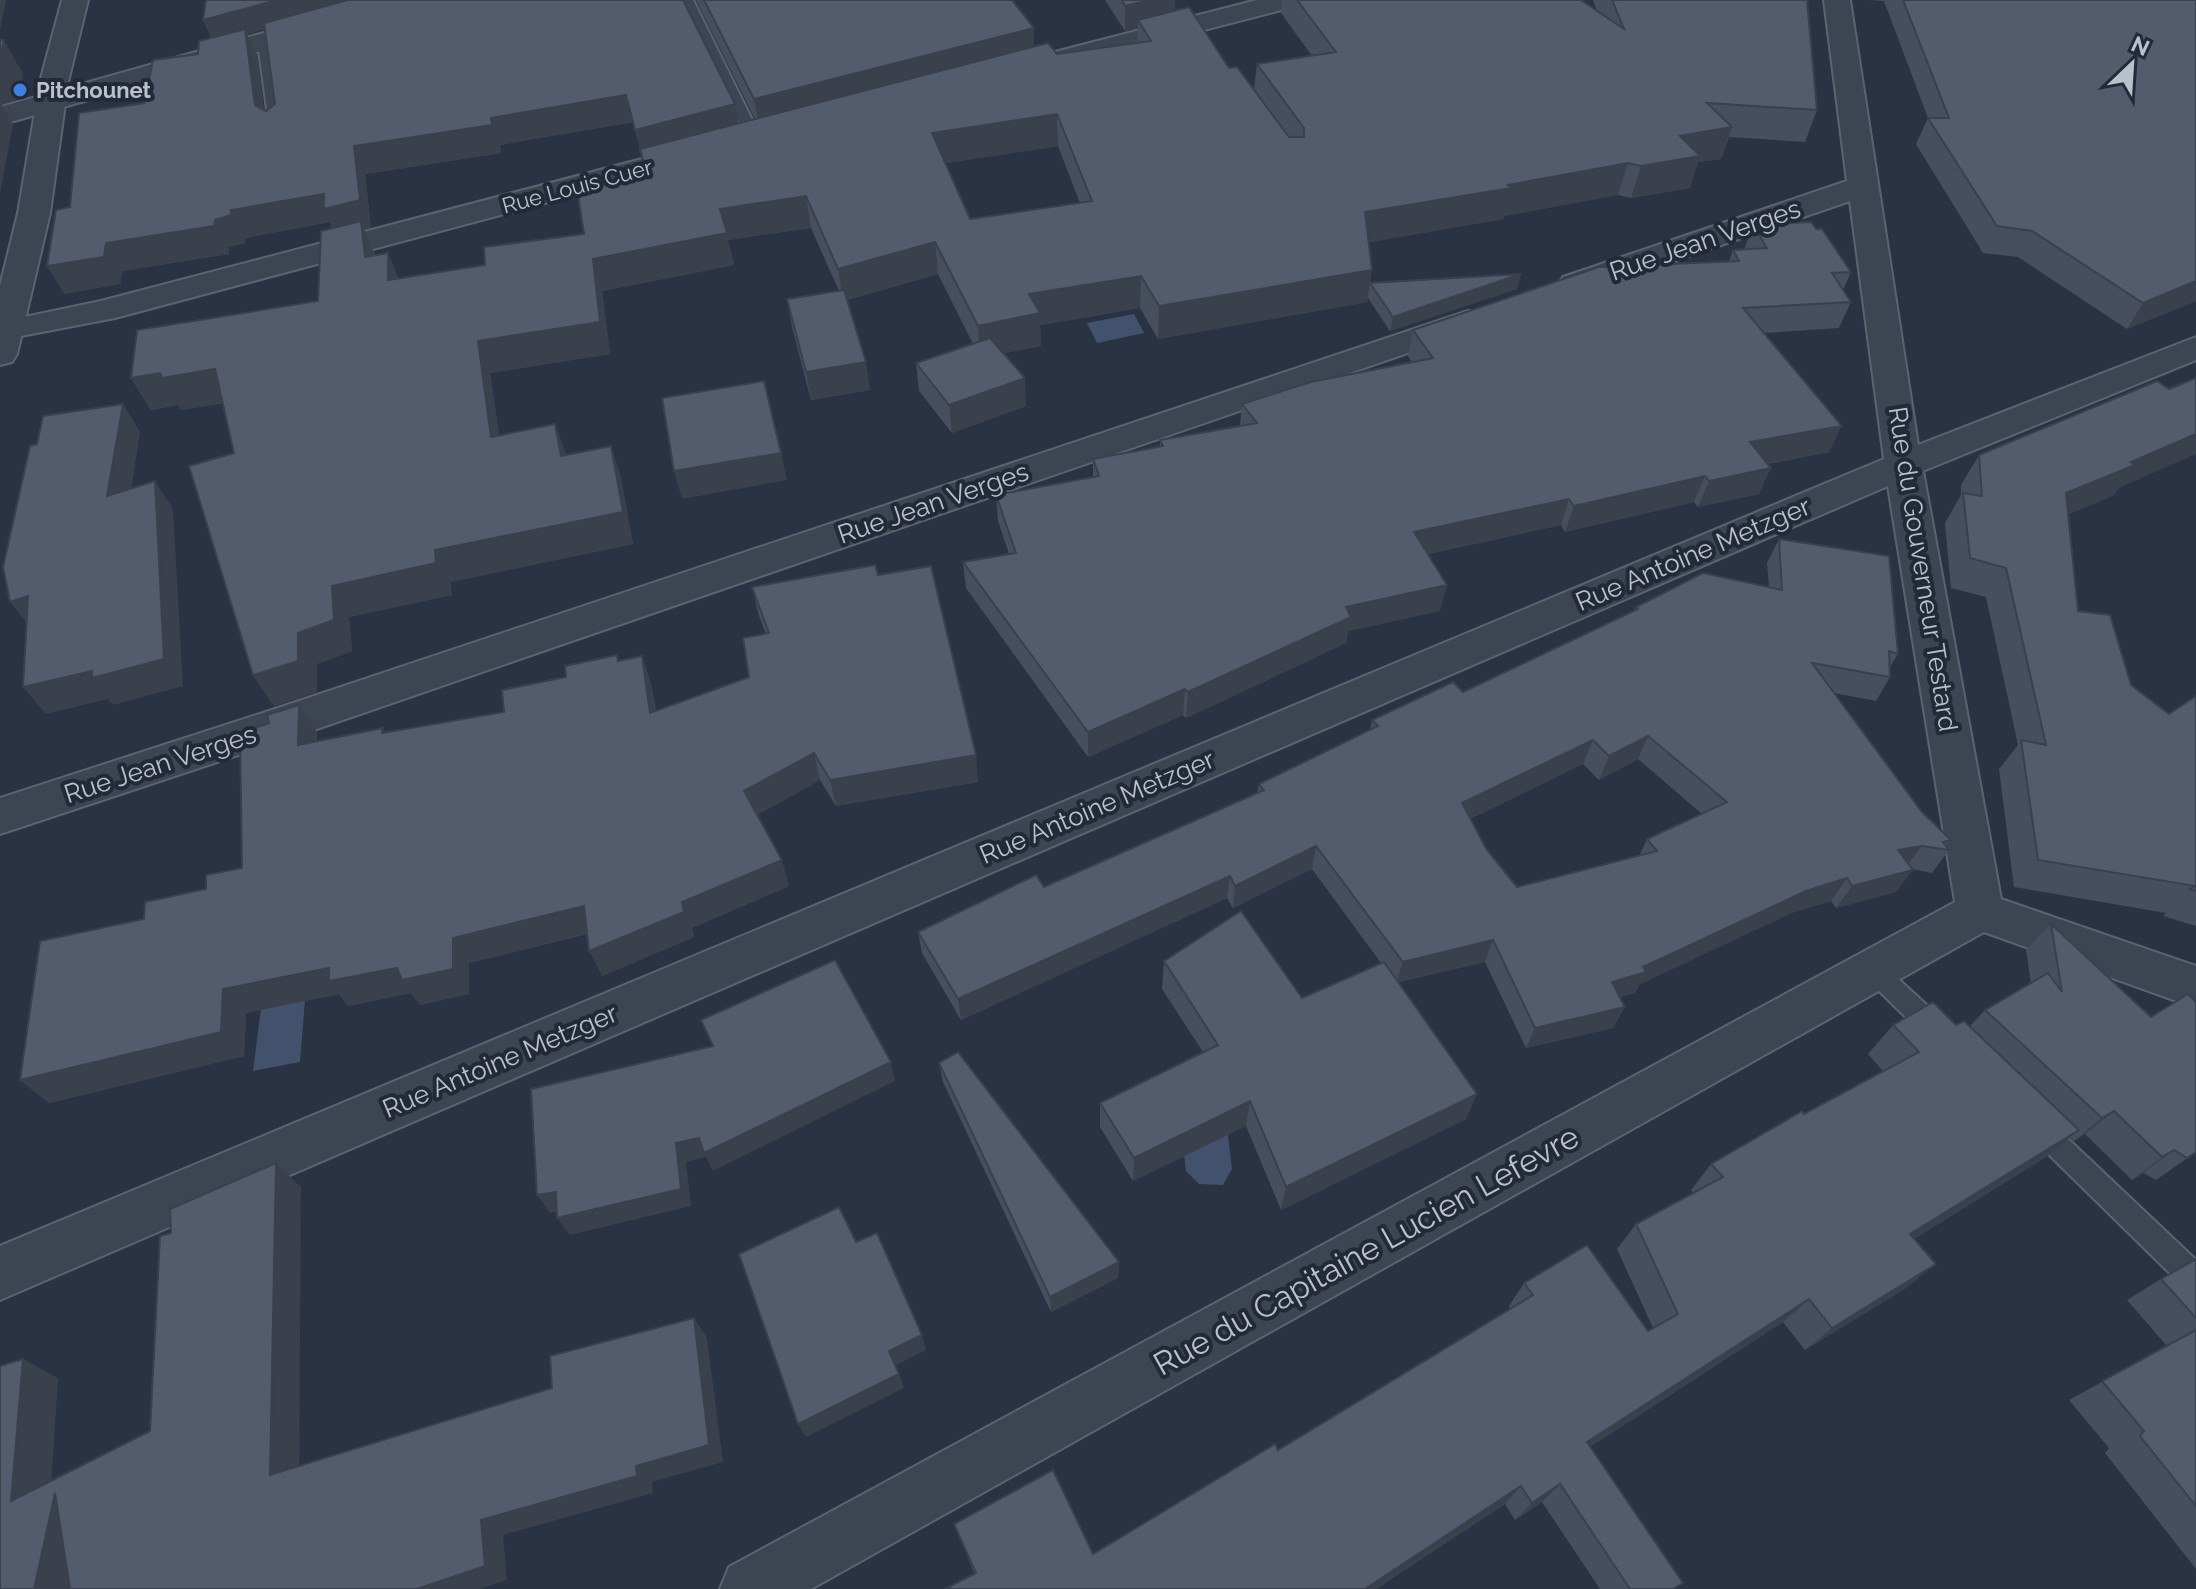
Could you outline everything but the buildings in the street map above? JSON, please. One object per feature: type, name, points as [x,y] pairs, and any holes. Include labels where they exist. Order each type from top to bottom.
[{"type":"street","points":[[2,342],[34,213],[54,82],[75,0]]},
{"type":"street","points":[[0,116],[411,0]]},
{"type":"street","points":[[1026,68],[1197,31],[1288,0]]},
{"type":"street","name":"Rue du Gouverneur Testard","points":[[1837,0],[1903,465],[1980,911]]},
{"type":"street","name":"Rue Louis Cuer","points":[[2,342],[103,311],[784,130]]},
{"type":"street","name":"Rue Jean Verges","points":[[1548,294],[1864,186]]},
{"type":"street","name":"Rue Jean Verges","points":[[0,816],[296,719],[1503,309]]},
{"type":"street","name":"Rue Antoine Metzger","points":[[0,1273],[1903,465],[2196,348]]},
{"type":"street","points":[[1980,911],[2196,987]]},
{"type":"street","name":"Rue du Capitaine Lucien Lefevre","points":[[751,1589],[1980,911]]},
{"type":"lane","points":[[686,0],[754,138]]},
{"type":"lane","points":[[265,43],[277,132]]},
{"type":"lane","points":[[1873,970],[1954,1047]]},
{"type":"lane","points":[[2023,1113],[2196,1279]]},
{"type":"water","points":[[1134,314],[1144,333],[1097,343],[1087,323]]},
{"type":"water","points":[[305,1000],[300,1062],[253,1071],[261,1008]]},
{"type":"water","points":[[1225,1111],[1232,1169],[1223,1185],[1199,1184],[1186,1171],[1180,1121]]},
{"type":"place","name":"Pitchounet","points":[[20,90]]}]
